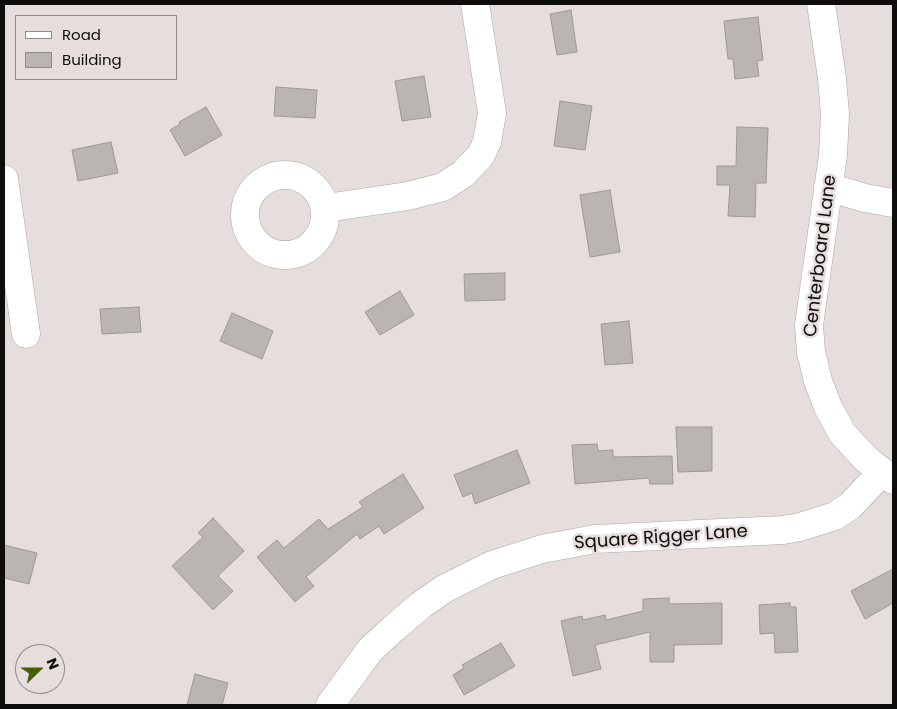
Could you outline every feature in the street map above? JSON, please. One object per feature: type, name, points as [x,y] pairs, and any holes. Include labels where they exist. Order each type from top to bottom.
[{"type":"street","points":[[326,208],[408,196],[443,187],[463,174],[481,155],[487,142],[492,113],[475,4]]},
{"type":"street","name":"Centerboard Lane","points":[[821,4],[832,78],[835,114],[833,155],[809,324],[811,352],[818,381],[828,407],[842,433],[866,459],[888,476]]},
{"type":"street","points":[[4,179],[13,307],[26,334]]},
{"type":"street","points":[[828,187],[865,198],[893,203]]},
{"type":"street","name":"Square Rigger Lane","points":[[330,705],[370,650],[394,628],[421,605],[444,589],[492,565],[542,549],[596,539],[783,530],[800,527],[835,516],[888,476]]},
{"type":"building","points":[[571,10],[577,52],[557,55],[550,14]]},
{"type":"building","points":[[758,17],[763,60],[757,61],[759,76],[735,79],[733,59],[728,59],[724,21]]},
{"type":"building","points":[[424,76],[431,117],[402,121],[395,81]]},
{"type":"building","points":[[276,87],[317,90],[315,118],[274,116]]},
{"type":"building","points":[[560,101],[592,106],[585,150],[554,146]]},
{"type":"building","points":[[206,107],[222,135],[185,156],[170,130],[180,124],[179,122]]},
{"type":"building","points":[[737,127],[768,128],[766,183],[756,183],[755,217],[728,216],[730,185],[717,185],[717,166],[736,166]]},
{"type":"building","points":[[111,142],[118,173],[78,181],[72,150]]},
{"type":"building","points":[[610,190],[620,252],[590,257],[580,195]]},
{"type":"building","points":[[505,273],[505,300],[465,301],[464,274]]},
{"type":"building","points":[[400,291],[414,315],[380,335],[365,312]]},
{"type":"building","points":[[139,307],[141,332],[102,334],[100,309]]},
{"type":"building","points":[[232,313],[273,331],[262,359],[220,341]]},
{"type":"building","points":[[629,321],[633,363],[605,365],[601,324]]},
{"type":"building","points":[[676,427],[712,427],[712,471],[678,472]]},
{"type":"building","points":[[597,444],[598,451],[613,450],[613,457],[672,456],[673,484],[650,484],[649,478],[575,484],[572,445]]},
{"type":"building","points":[[517,450],[530,483],[475,504],[472,493],[463,497],[454,475]]},
{"type":"building","points":[[403,474],[424,508],[384,534],[379,526],[360,539],[357,534],[306,577],[314,586],[295,602],[257,557],[277,540],[284,548],[319,519],[328,529],[363,507],[359,502]]},
{"type":"building","points":[[213,518],[244,551],[218,576],[233,591],[213,610],[172,566],[203,537],[198,533]]},
{"type":"building","points":[[4,545],[37,553],[29,584],[4,578]]},
{"type":"building","points":[[893,569],[893,603],[865,619],[851,591]]},
{"type":"building","points":[[669,598],[669,604],[722,603],[722,644],[674,645],[674,662],[650,662],[650,632],[595,645],[601,669],[573,676],[561,621],[582,616],[583,620],[605,615],[606,620],[643,611],[643,599]]},
{"type":"building","points":[[790,603],[790,607],[796,607],[798,652],[775,653],[774,633],[760,634],[759,605]]},
{"type":"building","points":[[501,643],[515,666],[464,695],[453,675],[464,668],[462,665]]},
{"type":"building","points":[[195,674],[228,683],[222,705],[187,705]]}]
